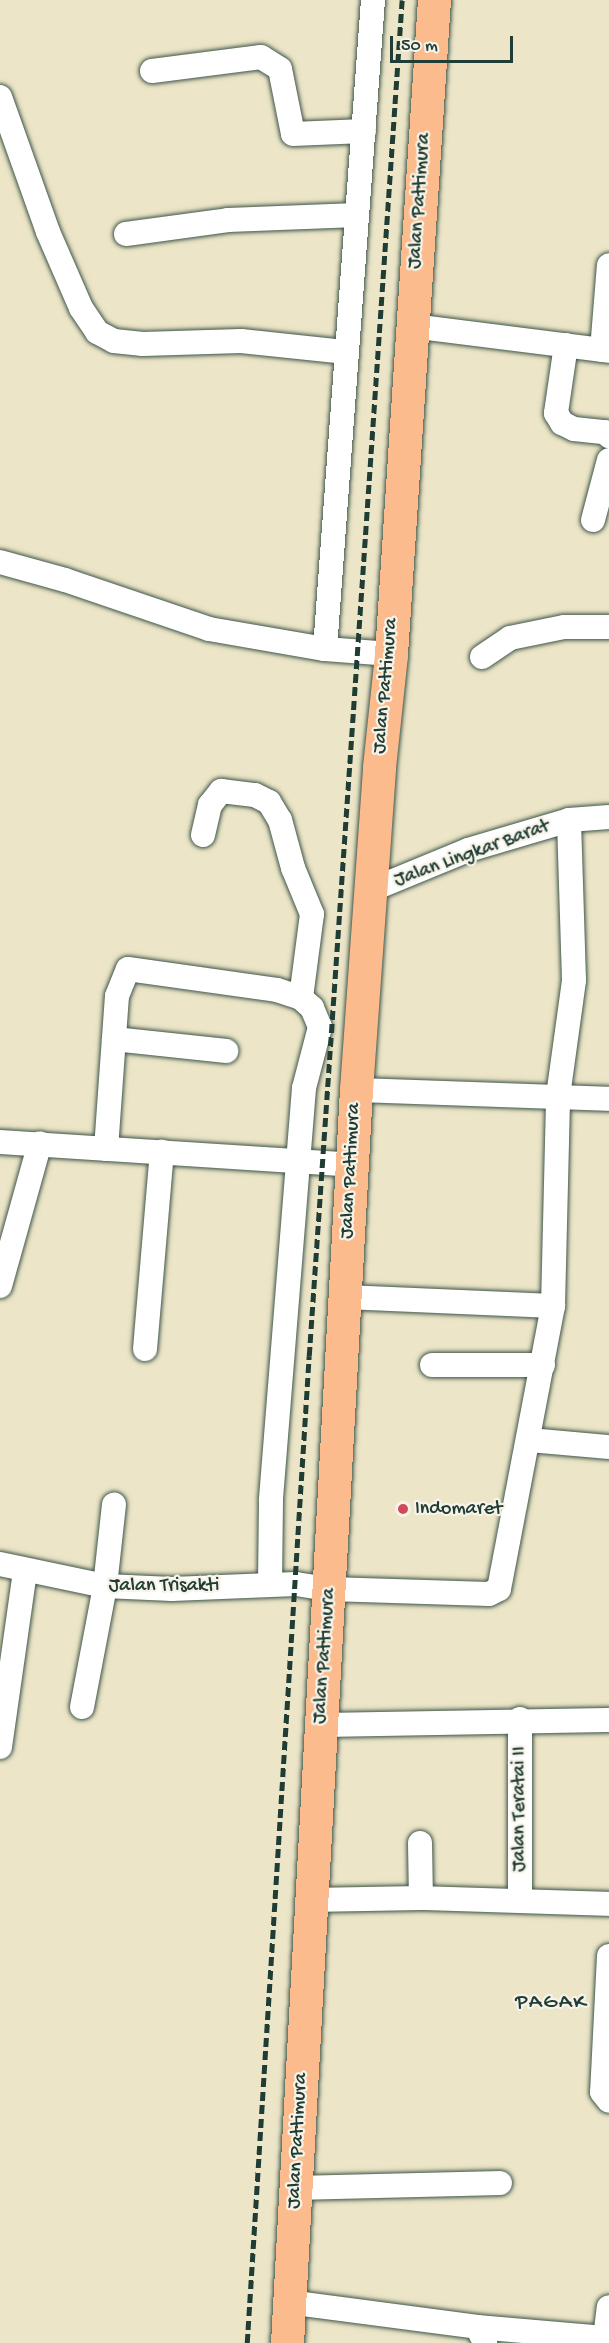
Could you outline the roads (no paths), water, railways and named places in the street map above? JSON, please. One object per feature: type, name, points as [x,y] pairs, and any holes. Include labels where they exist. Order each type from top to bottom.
[{"type":"highway","name":"Jalan Pattimura","points":[[287,2343],[309,1900],[329,1589],[356,1090],[379,766],[391,654],[434,0]]},
{"type":"street","points":[[325,650],[364,131],[369,0]]},
{"type":"street","points":[[152,71],[261,57],[280,69],[287,121],[293,134],[364,131]]},
{"type":"street","points":[[0,97],[48,232],[81,308],[97,332],[114,341],[143,344],[241,341],[346,352]]},
{"type":"street","points":[[126,234],[228,220],[357,215]]},
{"type":"street","points":[[412,326],[605,350],[609,265]]},
{"type":"street","points":[[566,345],[556,413],[562,423],[574,429],[605,432],[609,436]]},
{"type":"street","points":[[593,520],[609,460]]},
{"type":"street","points":[[0,562],[65,580],[210,629],[325,650],[391,654]]},
{"type":"street","points":[[482,657],[510,638],[564,627],[609,627]]},
{"type":"street","points":[[202,835],[210,805],[221,792],[255,795],[269,802],[312,914],[301,998]]},
{"type":"street","name":"Jalan Lingkar Barat","points":[[371,890],[468,850],[569,820],[609,818]]},
{"type":"street","points":[[569,820],[574,980],[558,1096],[553,1306],[530,1440],[609,1447]]},
{"type":"street","points":[[106,1149],[117,996],[129,969],[277,990],[301,998],[312,1008],[320,1027],[304,1088],[271,1501],[270,1584]]},
{"type":"street","points":[[114,1039],[226,1051]]},
{"type":"street","points":[[356,1090],[558,1096],[609,1100]]},
{"type":"street","points":[[0,1142],[352,1165]]},
{"type":"street","points":[[0,1286],[40,1143]]},
{"type":"street","points":[[145,1349],[162,1152]]},
{"type":"street","points":[[345,1297],[553,1306]]},
{"type":"street","points":[[432,1365],[543,1365]]},
{"type":"street","name":"Jalan Trisakti","points":[[0,1564],[105,1587],[172,1589],[270,1584],[329,1589],[489,1594],[499,1589],[530,1440]]},
{"type":"street","points":[[82,1707],[105,1587],[114,1504]]},
{"type":"street","points":[[0,1747],[25,1571]]},
{"type":"street","points":[[321,1725],[520,1719],[609,1720]]},
{"type":"street","name":"Jalan Teratai II","points":[[520,1719],[520,1900]]},
{"type":"street","points":[[420,1843],[422,1898]]},
{"type":"street","points":[[309,1900],[422,1898],[609,1904]]},
{"type":"street","points":[[609,1956],[602,2092],[609,2101]]},
{"type":"street","points":[[296,2188],[500,2183]]},
{"type":"street","points":[[288,2302],[481,2335],[605,2340],[609,2307]]},
{"type":"railway","points":[[247,2343],[309,1356],[402,0]]},
{"type":"place","name":"Indomaret","points":[[403,1509]]},
{"type":"district","name":"PAGAK","points":[[551,2004]]}]
